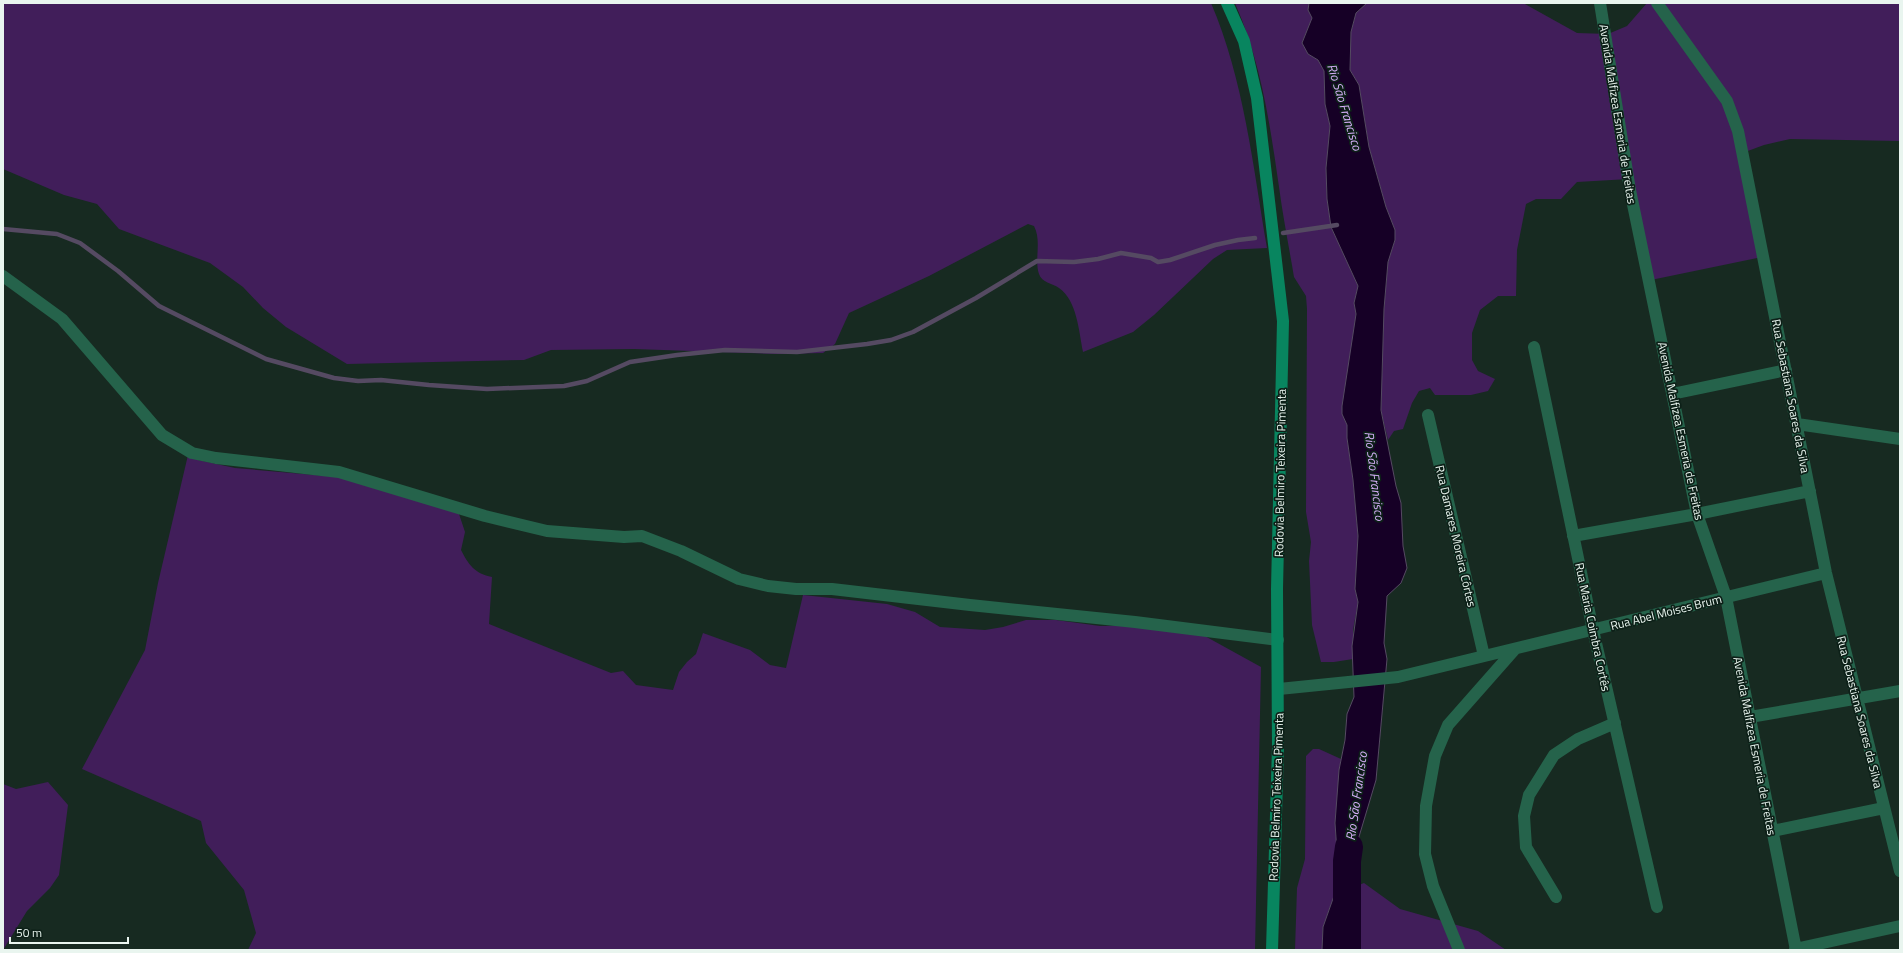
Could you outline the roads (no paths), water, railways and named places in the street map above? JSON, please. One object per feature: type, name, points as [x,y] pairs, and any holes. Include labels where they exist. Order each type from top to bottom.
[{"type":"main road","name":"Rodovia Belmiro Teixeira Pimenta","points":[[1227,3],[1244,41],[1257,98],[1283,321],[1277,588],[1279,689],[1272,950]]},
{"type":"street","name":"Avenida Malfizea Esmeria de Freitas","points":[[1600,3],[1630,190],[1672,394],[1697,514],[1726,597],[1795,949]]},
{"type":"street","name":"Rua Sebastiana Soares da Silva","points":[[1657,3],[1727,101],[1738,131],[1826,573],[1900,871]]},
{"type":"street","points":[[3,276],[62,320],[162,435],[192,453],[216,458],[340,472],[485,516],[547,531],[624,537],[642,536],[681,551],[739,579],[768,586],[796,589],[832,589],[1135,622],[1278,640]]},
{"type":"street","name":"Rua Maria Coimbra Cortês","points":[[1534,347],[1593,630],[1657,906]]},
{"type":"street","points":[[1672,394],[1786,370]]},
{"type":"street","name":"Rua Damares Moreira Côrtes","points":[[1428,415],[1484,656]]},
{"type":"street","points":[[1796,424],[1900,439]]},
{"type":"street","points":[[1573,536],[1697,514],[1810,491]]},
{"type":"street","name":"Rua Abel Moises Brum","points":[[1279,689],[1398,677],[1826,573]]},
{"type":"street","points":[[1459,950],[1432,886],[1425,854],[1426,806],[1436,756],[1448,725],[1515,649]]},
{"type":"street","points":[[1750,717],[1900,691]]},
{"type":"street","points":[[1556,897],[1526,847],[1524,816],[1529,795],[1554,755],[1578,739],[1615,723]]},
{"type":"street","points":[[1772,831],[1884,808]]},
{"type":"street","points":[[1795,949],[1900,926]]},
{"type":"water","points":[[1309,3],[1367,3],[1356,13],[1351,32],[1350,70],[1359,85],[1369,147],[1386,207],[1395,230],[1395,240],[1388,262],[1384,309],[1381,410],[1396,486],[1401,503],[1403,546],[1407,568],[1401,583],[1387,596],[1384,643],[1387,659],[1376,780],[1352,860],[1352,872],[1346,890],[1348,922],[1342,950],[1322,950],[1323,927],[1335,893],[1338,867],[1335,823],[1339,770],[1345,740],[1347,714],[1354,697],[1352,646],[1358,602],[1355,589],[1358,536],[1353,480],[1347,438],[1347,425],[1342,414],[1342,406],[1356,314],[1354,303],[1358,286],[1331,227],[1327,199],[1326,168],[1330,126],[1325,104],[1324,71],[1318,60],[1308,54],[1302,43],[1312,18],[1308,10]]},
{"type":"waterway","points":[[1283,233],[1337,225]]},
{"type":"waterway","points":[[3,229],[57,234],[80,243],[118,271],[159,306],[266,359],[334,378],[358,381],[381,380],[487,389],[564,386],[587,381],[630,362],[677,355],[725,350],[797,352],[891,340],[913,332],[976,298],[1037,261],[1074,262],[1098,259],[1121,253],[1151,258],[1158,262],[1170,260],[1215,245],[1255,238]]},
{"type":"waterway","name":"Rio São Francisco","points":[[1347,950],[1347,861],[1349,847]]}]
